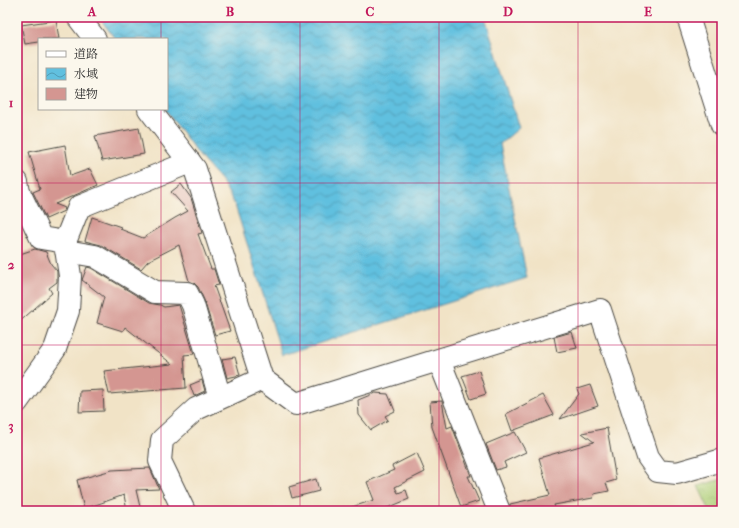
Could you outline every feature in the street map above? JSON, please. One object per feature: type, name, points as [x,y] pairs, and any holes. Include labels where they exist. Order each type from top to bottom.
[{"type":"street","points":[[78,17],[94,38]]},
{"type":"street","points":[[688,17],[722,124]]},
{"type":"street","points":[[150,110],[195,169],[262,379],[296,404],[600,310],[648,457],[658,471],[677,473],[722,460]]},
{"type":"street","points":[[17,402],[55,349],[68,311],[70,276],[66,247],[79,207],[190,162]]},
{"type":"street","points":[[18,189],[41,238],[94,256],[155,292],[187,292],[193,305],[220,398]]},
{"type":"street","points":[[439,360],[500,511]]},
{"type":"street","points":[[184,511],[160,460],[162,440],[196,409],[262,379]]},
{"type":"green space","points":[[722,479],[722,511],[710,511],[698,486]]},
{"type":"water","points":[[99,17],[485,17],[519,128],[500,144],[527,278],[282,355],[235,205],[223,183],[201,158],[166,110],[168,110],[168,38],[114,38]]},
{"type":"building","points":[[56,20],[59,38],[38,38],[38,42],[25,44],[21,25]]},
{"type":"building","points":[[139,128],[144,154],[102,161],[95,136]]},
{"type":"building","points":[[65,145],[70,176],[90,169],[98,185],[55,204],[65,208],[64,211],[46,219],[33,192],[40,189],[29,152]]},
{"type":"building","points":[[181,184],[191,198],[202,233],[198,234],[211,269],[214,269],[219,285],[214,286],[230,331],[215,335],[204,300],[198,287],[189,281],[179,245],[148,261],[141,269],[101,245],[85,241],[92,217],[121,227],[120,229],[143,238],[188,211],[171,192]]},
{"type":"building","points":[[35,249],[46,252],[51,264],[57,271],[57,282],[49,288],[52,293],[17,324],[17,255]]},
{"type":"building","points":[[87,267],[149,303],[164,307],[179,305],[194,354],[184,355],[186,388],[109,394],[104,371],[172,364],[125,327],[123,331],[97,323],[104,297],[82,280]]},
{"type":"building","points":[[572,332],[577,348],[557,352],[554,337]]},
{"type":"building","points":[[235,357],[240,375],[227,378],[222,359]]},
{"type":"building","points":[[479,371],[486,394],[471,399],[462,376]]},
{"type":"building","points":[[202,380],[205,391],[194,396],[190,385]]},
{"type":"building","points":[[590,385],[598,406],[560,419],[579,394],[577,389]]},
{"type":"building","points":[[103,390],[104,411],[79,412],[80,391]]},
{"type":"building","points":[[375,393],[388,394],[395,411],[385,416],[388,420],[371,430],[359,415],[358,400]]},
{"type":"building","points":[[543,395],[554,415],[512,431],[506,414]]},
{"type":"building","points":[[442,401],[447,428],[452,426],[471,476],[468,476],[479,501],[461,507],[432,427],[430,402]]},
{"type":"building","points":[[607,428],[616,480],[606,483],[609,491],[594,494],[593,498],[554,505],[556,511],[511,511],[510,504],[550,495],[539,458],[594,442],[582,433]]},
{"type":"building","points":[[515,432],[526,452],[504,462],[506,467],[496,470],[486,444]]},
{"type":"building","points":[[417,453],[425,472],[395,487],[398,493],[406,490],[409,499],[380,511],[350,511],[349,508],[374,500],[367,482],[394,470],[392,466]]},
{"type":"building","points":[[150,468],[159,489],[136,490],[141,511],[127,511],[124,495],[84,509],[77,480],[112,470]]},
{"type":"building","points":[[316,479],[319,491],[292,498],[289,487]]}]
